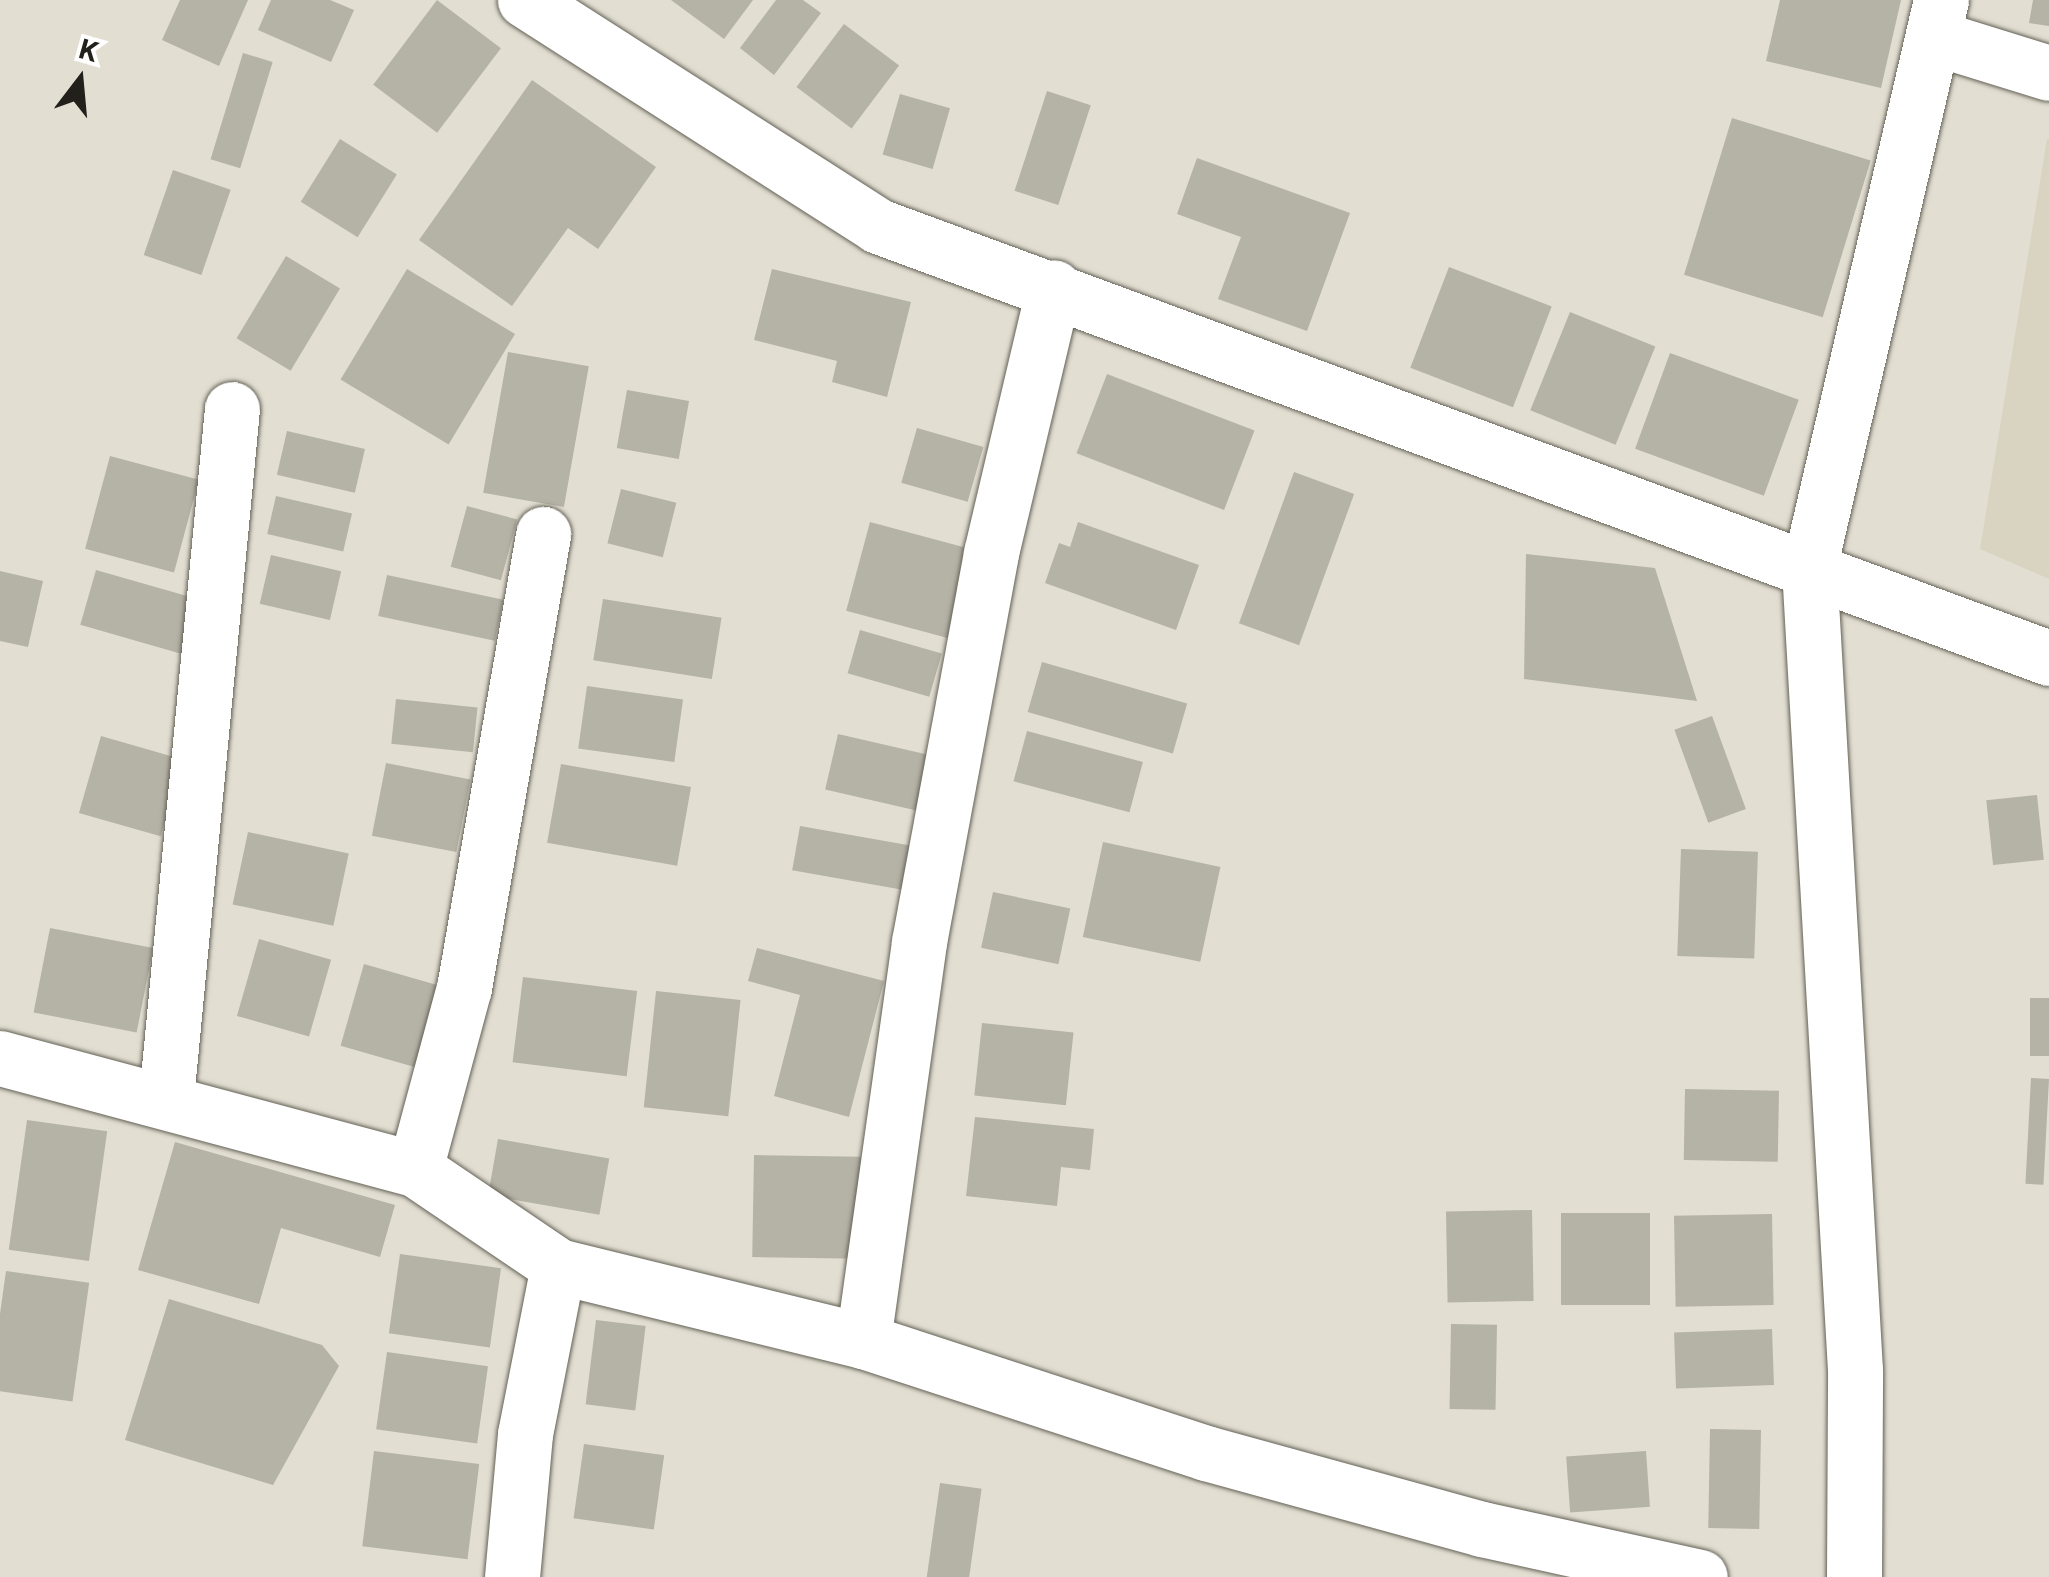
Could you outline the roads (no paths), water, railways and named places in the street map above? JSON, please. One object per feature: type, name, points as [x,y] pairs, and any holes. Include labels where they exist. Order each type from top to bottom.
[{"type":"street","points":[[525,0],[878,226],[1054,287],[2049,658]]},
{"type":"street","points":[[1854,1577],[1855,1370],[1809,568],[1937,18],[2049,74]]},
{"type":"street","points":[[863,1341],[923,923],[991,554],[1054,287]]},
{"type":"street","points":[[166,1099],[232,408]]},
{"type":"street","points":[[415,1169],[464,988],[544,534]]},
{"type":"street","points":[[0,1058],[166,1099],[415,1169],[558,1266],[863,1341],[1224,1458],[1700,1577]]},
{"type":"street","points":[[512,1577],[525,1434],[558,1266]]}]
